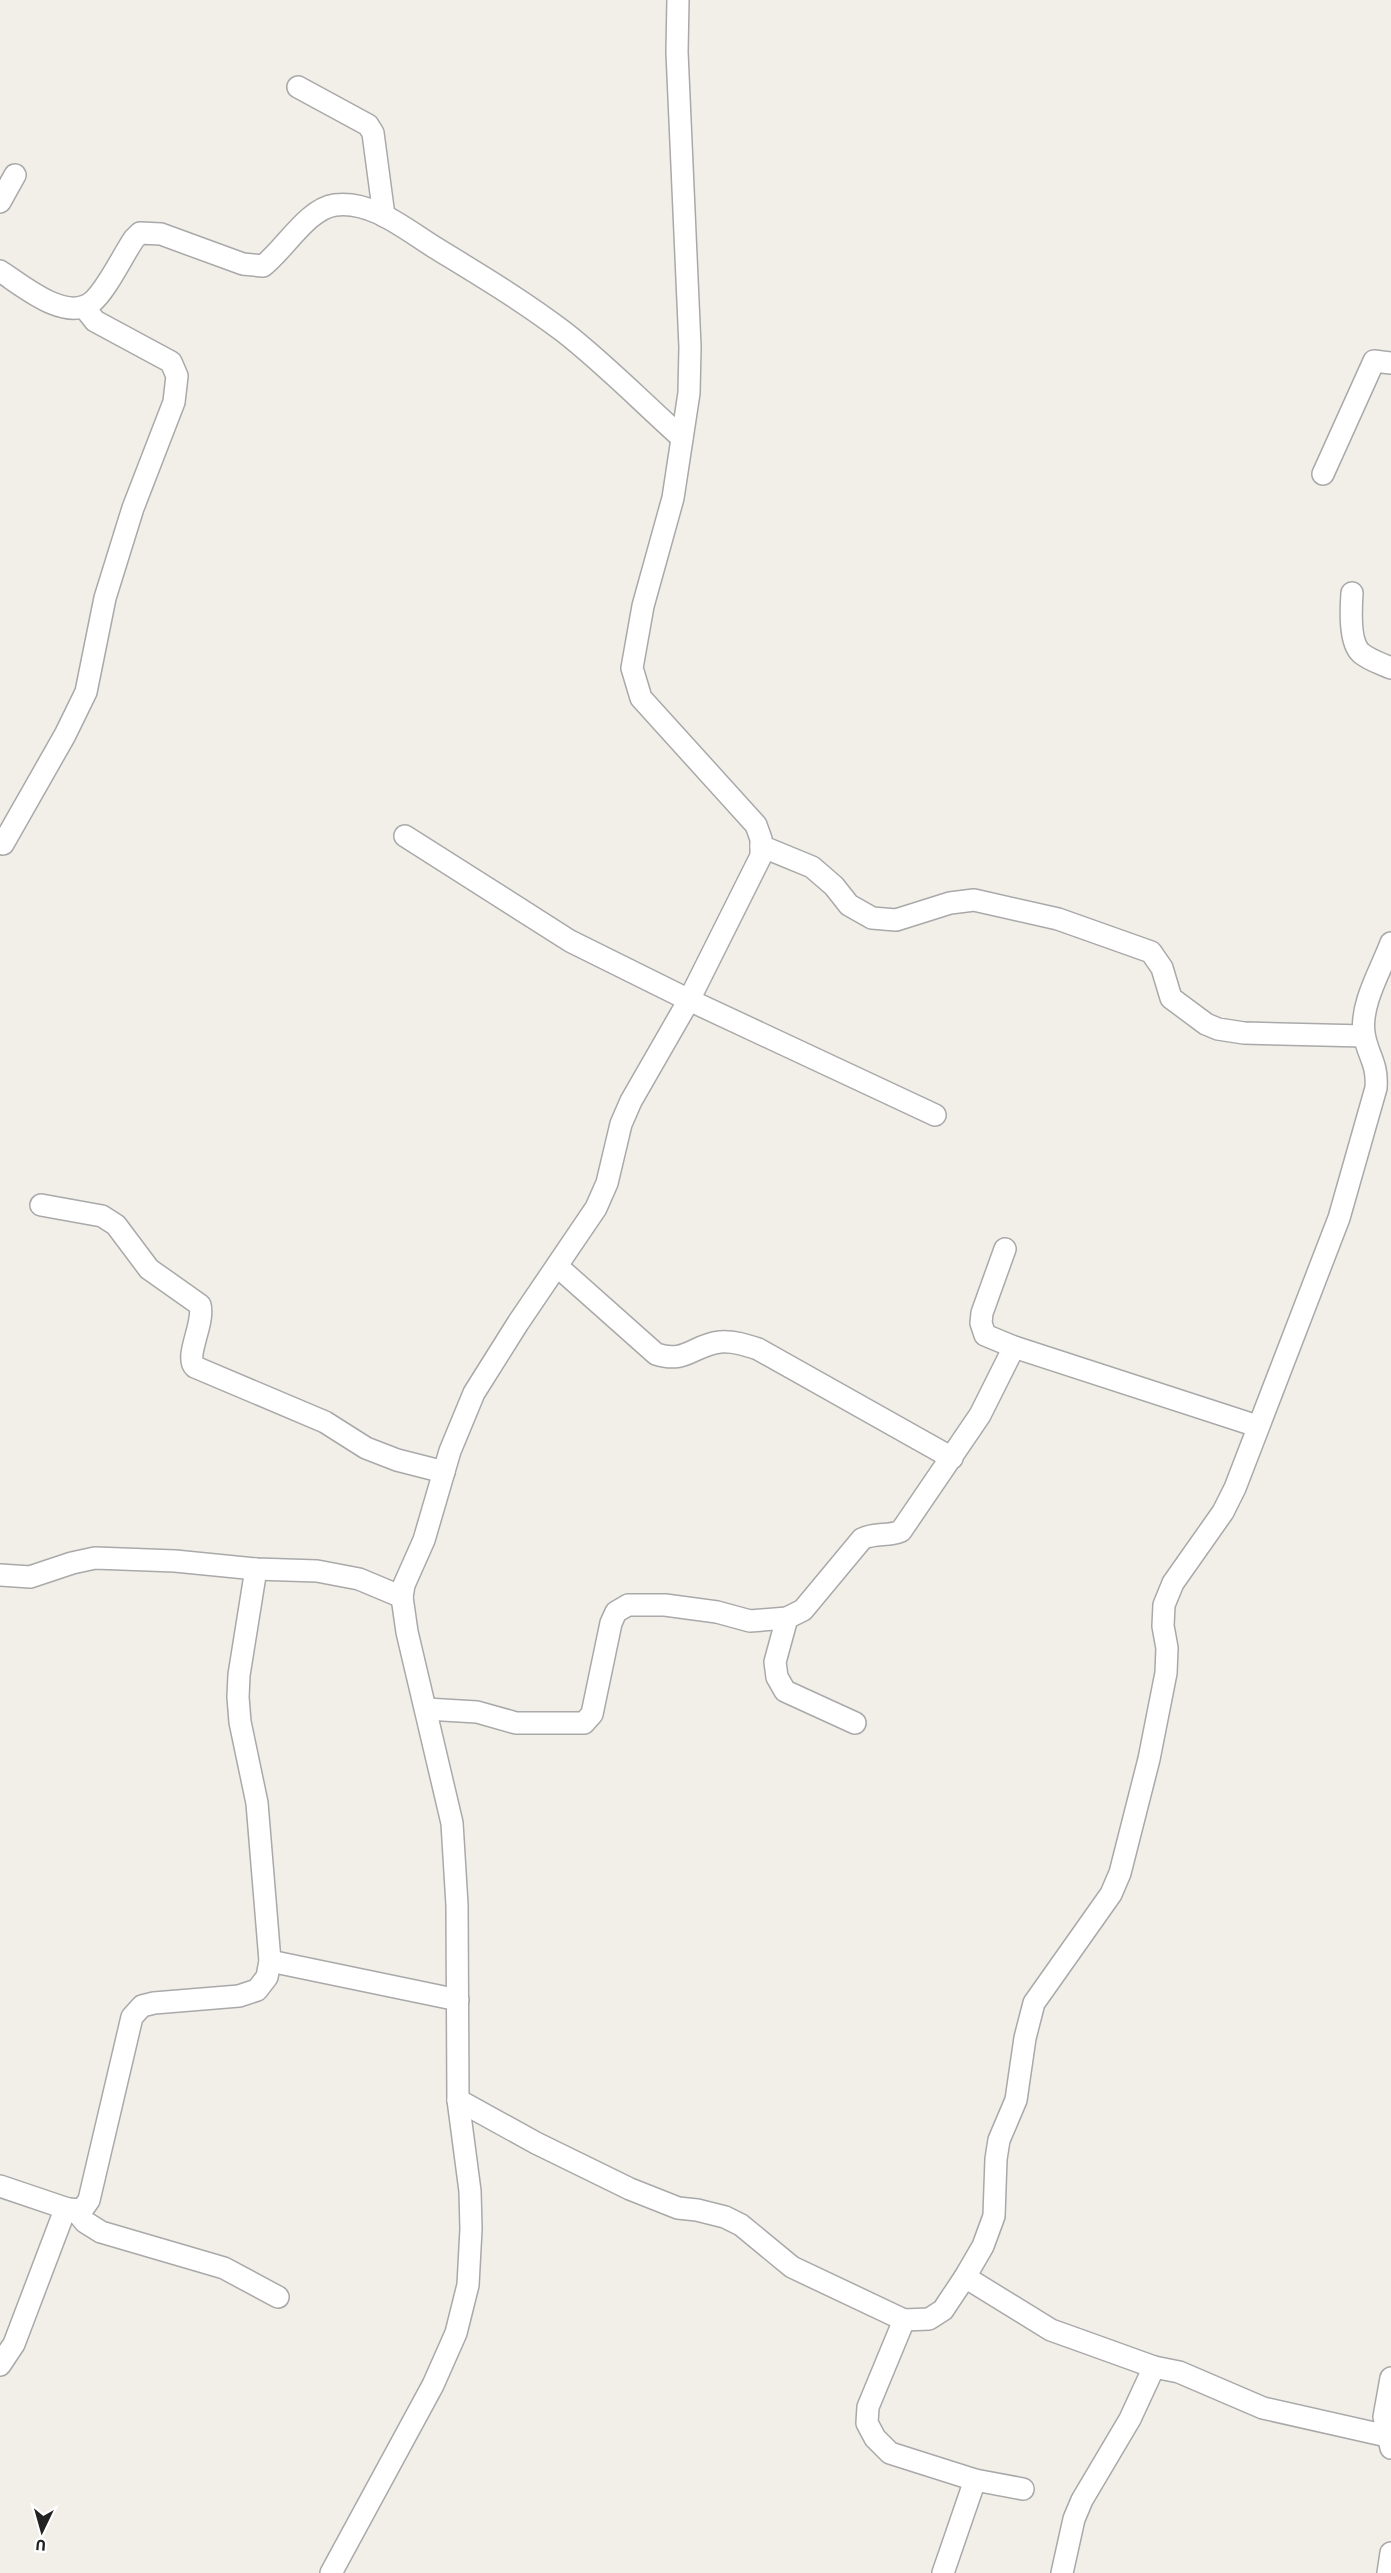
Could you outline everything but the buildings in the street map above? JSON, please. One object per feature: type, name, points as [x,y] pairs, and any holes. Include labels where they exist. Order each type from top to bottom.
[{"type":"street","points":[[331,2573],[433,2385],[456,2333],[468,2285],[471,2229],[470,2191],[458,2100],[457,1905],[452,1823],[407,1632],[402,1597],[408,1573],[424,1540],[444,1472],[474,1393],[596,1208],[608,1183],[621,1124],[631,1101],[689,1000],[753,876],[760,856],[761,838],[756,825],[641,698],[632,668],[643,606],[673,498],[689,393],[690,347],[677,52],[678,0]]},
{"type":"street","points":[[298,87],[368,125],[373,133],[384,216]]},
{"type":"street","points":[[0,202],[15,175]]},
{"type":"street","points":[[0,271],[55,305],[63,308],[84,307],[97,297],[140,233],[161,234],[243,264],[263,266],[317,212],[335,205],[359,206],[384,216],[511,294],[565,333],[682,438]]},
{"type":"street","points":[[3,844],[86,692],[105,598],[133,508],[174,402],[177,376],[171,362],[95,321],[84,307]]},
{"type":"street","points":[[1323,474],[1374,361],[1391,363]]},
{"type":"street","points":[[1352,593],[1350,615],[1356,647],[1361,653],[1391,668]]},
{"type":"street","points":[[405,836],[570,941],[689,1000],[935,1115]]},
{"type":"street","points":[[761,846],[812,867],[834,886],[849,904],[872,918],[896,920],[950,903],[974,900],[1058,919],[1151,952],[1162,968],[1171,998],[1206,1024],[1218,1029],[1244,1033],[1364,1036]]},
{"type":"street","points":[[458,2100],[536,2143],[630,2189],[678,2208],[697,2210],[733,2221],[792,2267],[904,2320],[928,2319],[943,2310],[983,2246],[994,2216],[999,2140],[1016,2100],[1024,2038],[1034,2003],[1111,1894],[1120,1873],[1149,1759],[1166,1673],[1164,1605],[1173,1583],[1223,1512],[1235,1488],[1339,1218],[1376,1088],[1378,1071],[1364,1036],[1363,1020],[1391,943]]},
{"type":"street","points":[[41,1205],[102,1216],[116,1225],[149,1269],[200,1305],[201,1323],[191,1357],[195,1367],[325,1422],[366,1448],[397,1461],[444,1472]]},
{"type":"street","points":[[1005,1249],[982,1313],[981,1323],[985,1335],[1014,1347],[1257,1426]]},
{"type":"street","points":[[557,1266],[656,1354],[677,1358],[719,1342],[740,1343],[759,1349],[952,1458]]},
{"type":"street","points":[[426,1710],[477,1713],[516,1723],[584,1723],[592,1714],[611,1623],[616,1612],[628,1605],[665,1605],[717,1612],[750,1621],[787,1618],[803,1610],[862,1539],[873,1534],[894,1535],[901,1531],[981,1415],[1014,1347]]},
{"type":"street","points":[[0,1575],[30,1577],[95,1558],[175,1561],[256,1569],[317,1571],[358,1578],[402,1597]]},
{"type":"street","points":[[0,2186],[72,2210],[82,2210],[90,2200],[132,2017],[142,2006],[154,2002],[238,1996],[257,1990],[267,1977],[270,1961],[257,1803],[237,1697],[256,1569]]},
{"type":"street","points":[[787,1618],[775,1662],[777,1677],[785,1691],[855,1723]]},
{"type":"street","points":[[270,1961],[458,2000]]},
{"type":"street","points":[[72,2210],[101,2232],[224,2268],[278,2297]]},
{"type":"street","points":[[0,2365],[14,2344],[55,2231],[72,2210]]},
{"type":"street","points":[[965,2277],[1051,2330],[1154,2367],[1179,2372],[1263,2408],[1389,2442],[1384,2417],[1391,2378]]},
{"type":"street","points":[[904,2320],[868,2407],[867,2423],[874,2438],[890,2453],[975,2480],[1023,2488]]},
{"type":"street","points":[[1062,2573],[1074,2519],[1082,2500],[1130,2419],[1154,2367]]},
{"type":"street","points":[[944,2573],[975,2480]]},
{"type":"street","points":[[1388,2573],[1391,2553]]}]
